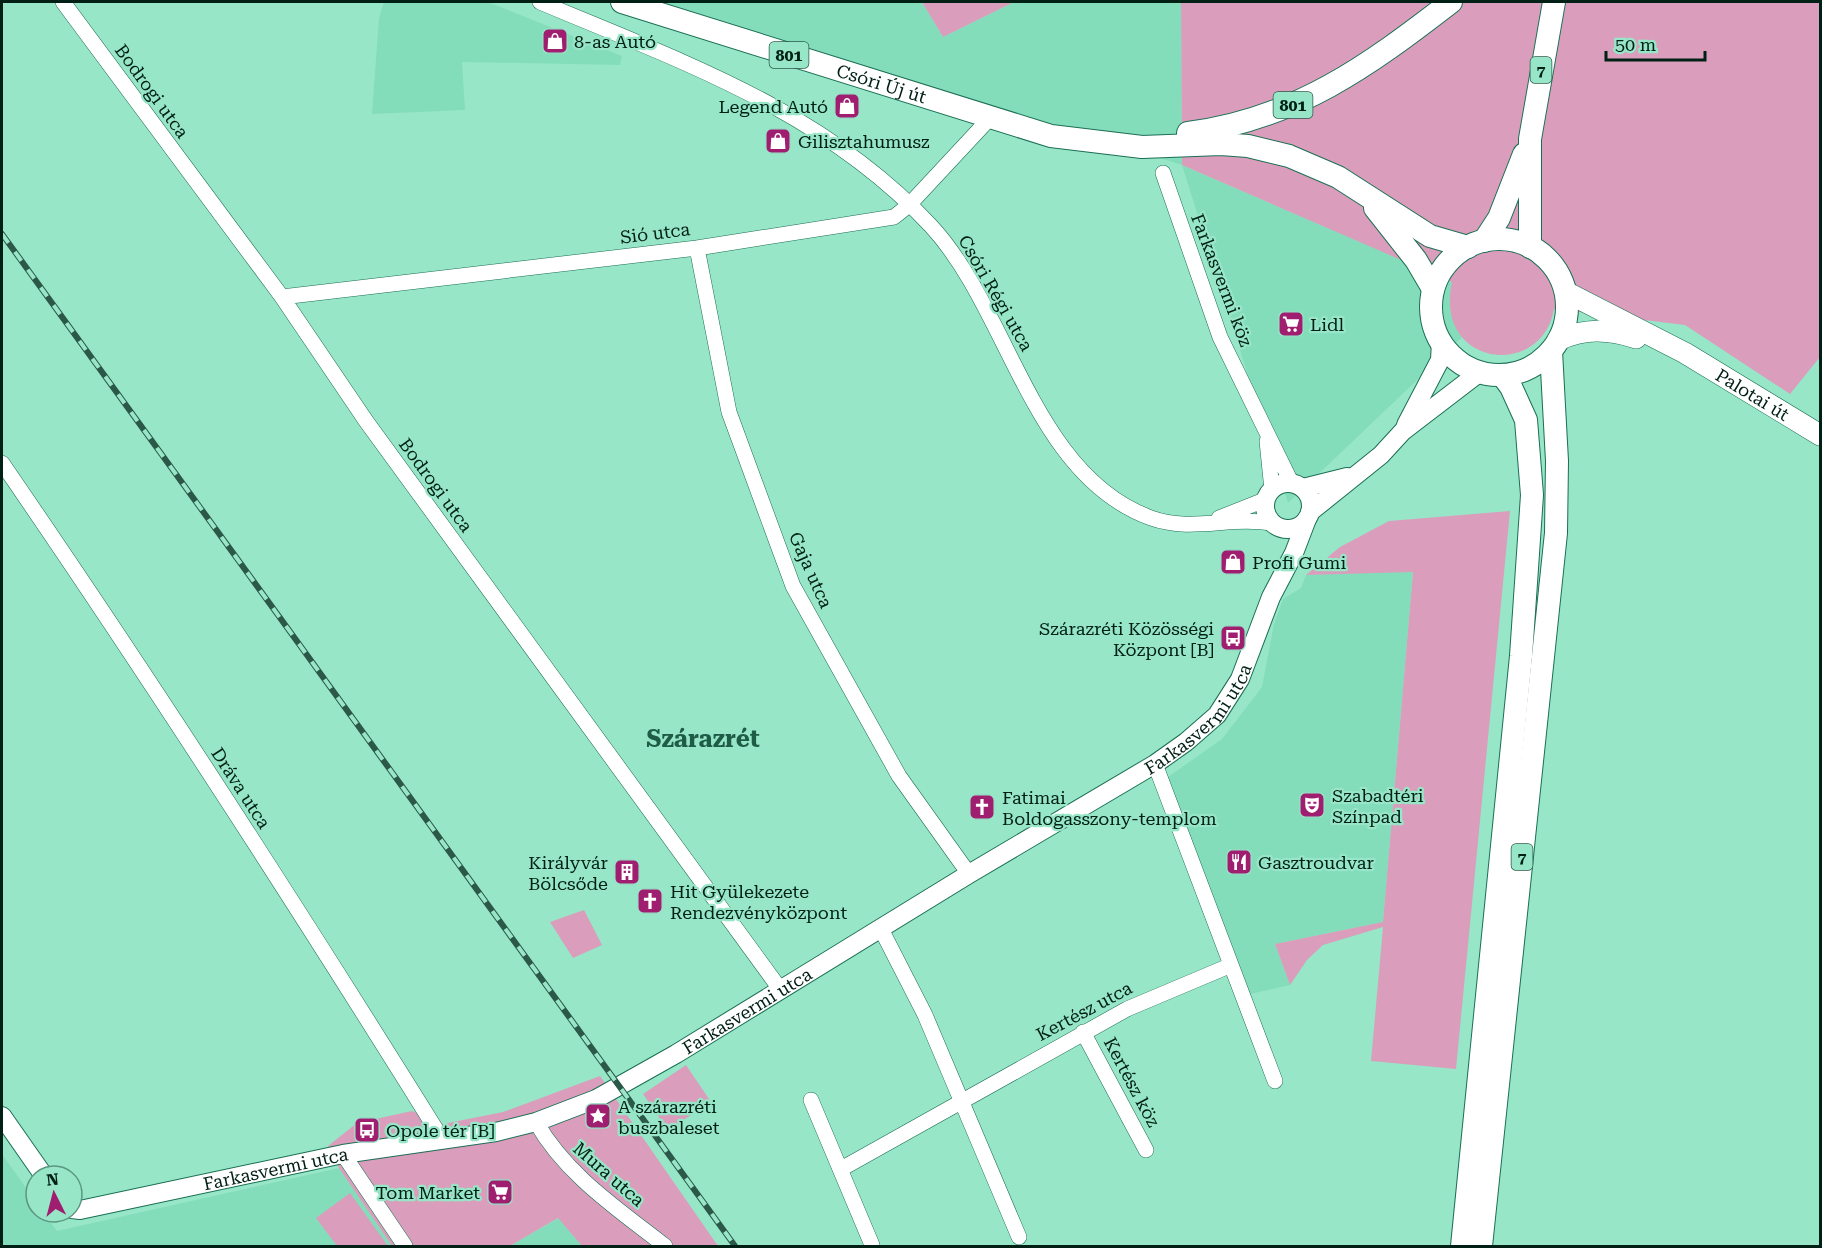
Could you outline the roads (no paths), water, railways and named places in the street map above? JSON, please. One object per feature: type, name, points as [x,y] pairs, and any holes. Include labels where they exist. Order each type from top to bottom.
[{"type":"main road","name":"Csóri Új út","points":[[622,2],[990,118],[1051,135],[1109,145]]},
{"type":"main road","name":"801","points":[[1109,145],[1239,124],[1296,104],[1339,83],[1369,64],[1451,2]]},
{"type":"main road","name":"7","points":[[1530,247],[1530,139],[1554,2]]},
{"type":"main road","name":"7","points":[[1462,1246],[1520,666],[1532,502],[1526,420],[1511,387],[1491,374],[1459,362],[1441,342],[1433,320],[1433,289],[1446,265],[1476,244],[1499,218],[1530,139]]},
{"type":"main road","name":"801","points":[[1109,145],[1164,148],[1221,144],[1248,146],[1310,163],[1338,177],[1430,236],[1476,244]]},
{"type":"main road","name":"801","points":[[1367,197],[1416,261],[1433,289]]},
{"type":"main road","name":"7","points":[[1476,244],[1507,240],[1530,247],[1552,264],[1566,292],[1566,318],[1555,346],[1558,500],[1481,1246]]},
{"type":"main road","name":"Palotai út","points":[[1566,292],[1685,353],[1821,435]]},
{"type":"main road","name":"Palotai út","points":[[1555,346],[1580,331],[1615,332],[1685,353]]},
{"type":"main road","points":[[1491,374],[1525,370],[1555,346]]},
{"type":"street","name":"Bodrogi utca","points":[[63,2],[282,297],[366,421],[780,989]]},
{"type":"street","name":"Csóri Régi utca","points":[[540,2],[793,115],[849,152],[931,226],[960,265],[1046,420],[1080,468],[1097,486],[1143,515],[1174,524],[1198,525],[1247,521],[1276,525]]},
{"type":"street","name":"Sió utca","points":[[282,297],[697,248],[894,217],[909,205],[990,118]]},
{"type":"street","name":"Farkasvermi köz","points":[[1163,173],[1209,310],[1266,432],[1297,486]]},
{"type":"street","name":"Gaja utca","points":[[697,248],[729,412],[793,586],[899,776],[969,874]]},
{"type":"street","points":[[1403,431],[1440,360],[1441,342]]},
{"type":"street","points":[[1352,476],[1297,486],[1285,484],[1269,494],[1266,512],[1276,525],[1298,527],[1352,476],[1381,455],[1403,431],[1491,374]]},
{"type":"street","name":"Farkasvermi köz","points":[[1266,432],[1269,494]]},
{"type":"street","name":"Dráva utca","points":[[2,463],[89,590],[323,948],[442,1139]]},
{"type":"street","points":[[1297,486],[1310,499],[1309,515]]},
{"type":"street","name":"Csóri Régi utca","points":[[1198,525],[1269,494]]},
{"type":"street","name":"Farkasvermi utca","points":[[84,1209],[343,1154],[496,1132],[536,1122],[596,1099],[676,1054],[969,874],[1155,764],[1204,727],[1228,700],[1240,679],[1283,572],[1294,554],[1309,515]]},
{"type":"street","name":"Farkasvermi utca","points":[[1276,525],[1285,552],[1283,572]]},
{"type":"street","points":[[1155,764],[1229,966],[1275,1081]]},
{"type":"street","points":[[881,928],[913,988],[1019,1237]]},
{"type":"street","name":"Kertész utca","points":[[841,1169],[1083,1032],[1156,995],[1229,966]]},
{"type":"street","name":"Kertész köz","points":[[1083,1032],[1146,1150]]},
{"type":"street","points":[[811,1100],[872,1245]]},
{"type":"street","points":[[2,1116],[36,1164]]},
{"type":"street","name":"Mura utca","points":[[536,1122],[551,1147],[586,1184],[665,1246]]},
{"type":"street","points":[[343,1154],[405,1246]]},
{"type":"railway","points":[[2,234],[735,1246]]},
{"type":"place","name":"8-as Autó","points":[[555,41]]},
{"type":"place","name":"Legend Autó","points":[[847,106]]},
{"type":"place","name":"Gilisztahumusz","points":[[778,141]]},
{"type":"place","name":"Lidl","points":[[1291,324]]},
{"type":"place","name":"Profi Gumi","points":[[1233,562]]},
{"type":"place","name":"Szárazréti Közösségi Központ [B]","points":[[1233,638]]},
{"type":"place","name":"Szabadtéri Színpad","points":[[1312,805]]},
{"type":"place","name":"Fatimai Boldogasszony-templom","points":[[982,807]]},
{"type":"place","name":"Gasztroudvar","points":[[1239,862]]},
{"type":"place","name":"Királyvár Bölcsőde","points":[[627,872]]},
{"type":"place","name":"Hit Gyülekezete Rendezvényközpont","points":[[650,901]]},
{"type":"place","name":"A szárazréti buszbaleset","points":[[598,1116]]},
{"type":"place","name":"Opole tér [B]","points":[[367,1130]]},
{"type":"place","name":"Tom Market","points":[[500,1192]]},
{"type":"district","name":"Szárazrét","points":[[703,739]]}]
